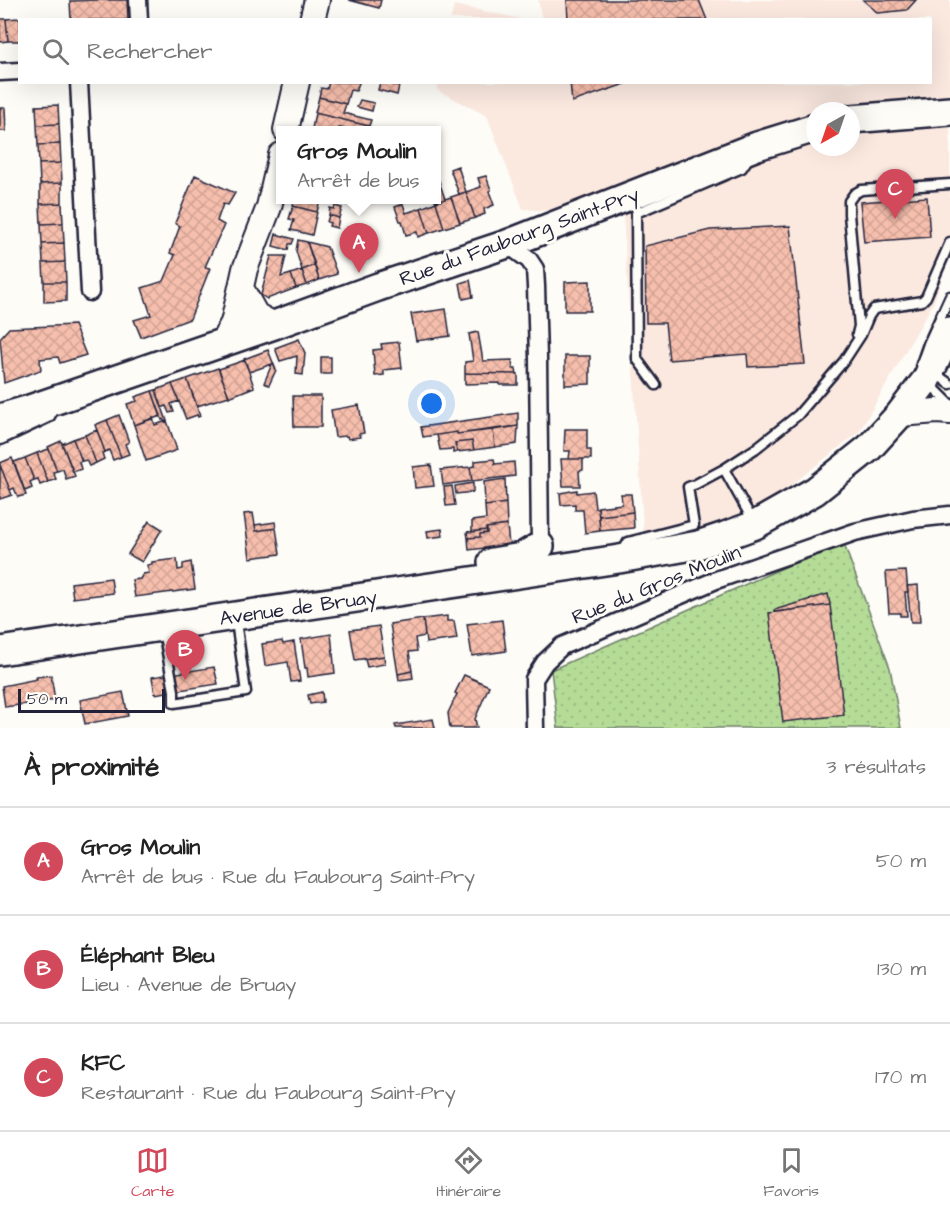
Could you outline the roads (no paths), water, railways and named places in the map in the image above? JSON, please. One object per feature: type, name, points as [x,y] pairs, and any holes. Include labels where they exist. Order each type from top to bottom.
[{"type":"main road","points":[[860,118],[950,111]]},
{"type":"main road","name":"Rue du Faubourg Saint-Pry","points":[[0,418],[507,244],[757,146],[806,131]]},
{"type":"main road","name":"Avenue de Bruay","points":[[0,651],[524,574],[698,545],[754,525],[815,491],[869,448],[900,414],[939,363]]},
{"type":"main road","points":[[340,600],[354,585],[431,570],[522,557],[540,546]]},
{"type":"street","points":[[138,0],[138,18]]},
{"type":"street","points":[[312,18],[317,0]]},
{"type":"street","points":[[0,72],[18,71]]},
{"type":"street","points":[[79,84],[90,292]]},
{"type":"street","points":[[287,126],[297,84]]},
{"type":"street","points":[[222,343],[232,323],[245,269],[269,207],[276,177]]},
{"type":"street","points":[[507,244],[529,260],[535,269],[540,546]]},
{"type":"street","points":[[241,288],[256,315],[274,325]]},
{"type":"street","name":"Rue du Faubourg Saint-Pry","points":[[0,436],[121,378]]},
{"type":"street","points":[[900,414],[950,412]]},
{"type":"street","name":"Rue du Gros Moulin","points":[[534,728],[534,679],[545,662],[562,646],[716,580],[855,532],[913,519],[950,515]]},
{"type":"lane","points":[[656,385],[637,359],[636,213],[742,168],[757,146]]},
{"type":"lane","points":[[851,350],[859,326],[849,201],[861,190],[950,184]]},
{"type":"lane","points":[[619,559],[628,542],[694,525],[688,487],[724,469],[755,449],[798,415],[851,350],[874,309],[922,301],[926,297],[950,242]]},
{"type":"lane","points":[[950,296],[939,363],[950,404]]},
{"type":"lane","points":[[724,469],[754,525]]},
{"type":"lane","points":[[163,627],[174,703],[246,693],[235,616]]},
{"type":"place","name":"KFC","points":[[895,219]]},
{"type":"place","name":"Gros Moulin","points":[[359,273]]},
{"type":"place","name":"Éléphant Bleu","points":[[185,680]]}]
